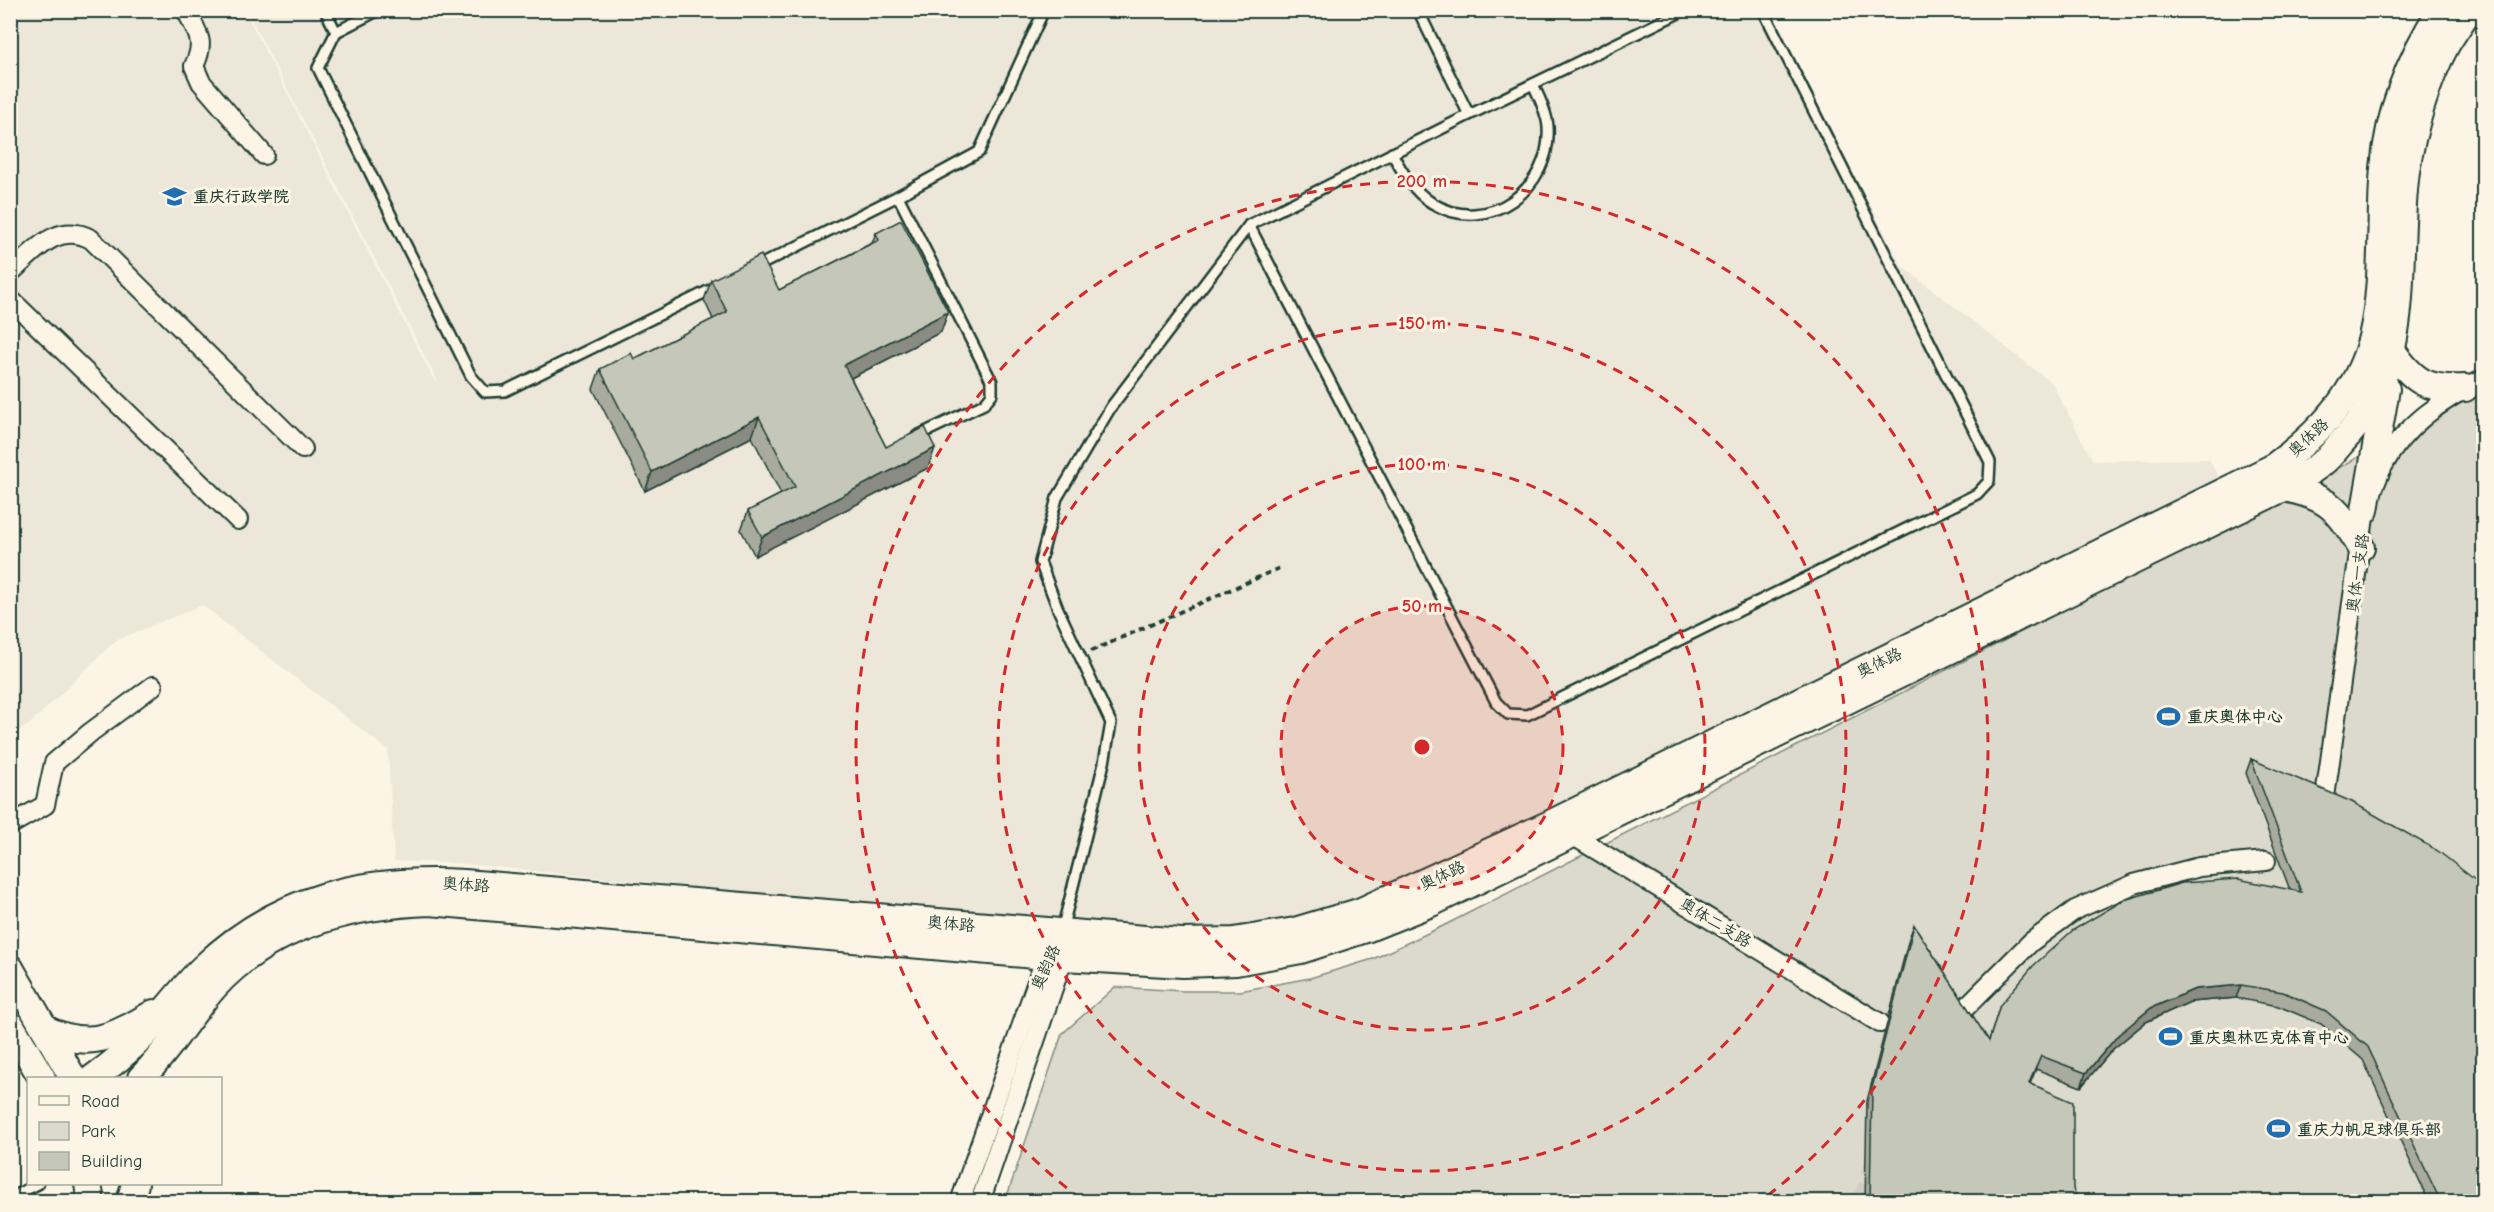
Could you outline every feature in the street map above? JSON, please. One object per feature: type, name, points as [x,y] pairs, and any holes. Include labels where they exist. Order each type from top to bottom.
[{"type":"main road","name":"奥体路","points":[[94,1077],[142,1037],[216,985],[245,958],[279,937],[354,909],[392,904],[430,902],[1057,948],[1183,964],[1236,962],[1301,950],[1366,929],[1431,903],[1562,829],[2272,468],[2304,445],[2334,414],[2356,378],[2372,338],[2378,295],[2384,167],[2391,123],[2406,77],[2441,10]]},
{"type":"main road","name":"奥体路","points":[[1562,829],[2283,488],[2322,463],[2355,428],[2379,390],[2393,352],[2399,300],[2406,171],[2415,130],[2428,89],[2446,45],[2469,10]]},
{"type":"main road","points":[[2393,352],[2408,372],[2430,387],[2474,384]]},
{"type":"main road","points":[[2365,510],[2393,352]]},
{"type":"main road","points":[[2283,488],[2309,492],[2329,504],[2345,522],[2361,547]]},
{"type":"main road","points":[[10,968],[72,1077]]},
{"type":"main road","name":"奥体路","points":[[142,1077],[157,1063],[182,1008]]},
{"type":"main road","points":[[45,1029],[64,1038],[82,1041],[106,1037],[182,1008]]},
{"type":"main road","points":[[164,1077],[182,1008]]},
{"type":"main road","points":[[10,1024],[41,1077]]},
{"type":"main road","points":[[88,1185],[91,1202]]},
{"type":"main road","points":[[116,1185],[119,1202]]},
{"type":"main road","points":[[130,1202],[135,1185]]},
{"type":"street","points":[[186,10],[201,39],[200,52],[194,66],[201,82],[264,155]]},
{"type":"street","points":[[10,273],[55,235],[80,233],[91,239],[303,449]]},
{"type":"street","points":[[10,299],[238,520]]},
{"type":"street","name":"奥体一支路","points":[[2325,797],[2365,510],[2384,466],[2399,441],[2440,403],[2474,384]]},
{"type":"street","points":[[10,825],[45,805],[54,763],[153,686]]},
{"type":"street","name":"奥体二支路","points":[[1562,829],[1880,1023]]},
{"type":"street","points":[[1962,1011],[2031,942],[2075,910],[2134,884],[2199,867],[2266,861]]},
{"type":"street","name":"奥韵路","points":[[960,1202],[1057,948]]},
{"type":"street","name":"奥韵路","points":[[980,1202],[1057,948]]},
{"type":"lane","points":[[325,10],[336,32]]},
{"type":"lane","points":[[379,10],[336,32],[318,68],[471,376],[485,392],[505,391],[728,280]]},
{"type":"lane","points":[[749,270],[898,196],[979,152],[1044,10]]},
{"type":"lane","points":[[1418,10],[1469,115]]},
{"type":"lane","points":[[1057,948],[1104,763],[1110,723],[1040,562],[1057,498],[1112,407],[1249,225],[1685,10]]},
{"type":"lane","points":[[1249,225],[1496,702],[1508,714],[1527,715],[1977,494],[1989,481],[1990,462],[1763,10]]},
{"type":"lane","points":[[1392,153],[1413,188],[1432,204],[1456,212],[1472,213],[1504,207],[1525,193],[1540,173],[1548,150],[1548,125],[1533,84]]},
{"type":"lane","points":[[898,196],[992,382],[992,394],[984,404],[912,438]]},
{"type":"lane","points":[[10,1198],[36,1185]]},
{"type":"path","points":[[1080,657],[1282,567]]},
{"type":"shaded area","points":[[11,11],[245,11],[435,382],[437,380],[247,11],[1770,11],[1901,265],[2052,383],[2093,461],[2209,459],[2220,480],[1423,872],[1356,901],[1290,917],[1231,927],[1178,929],[1102,922],[1014,919],[456,863],[394,861],[388,750],[202,605],[115,641],[31,723],[11,737]]},
{"type":"green space","name":"重庆奥体中心","points":[[2483,389],[2483,1201],[1005,1202],[1062,1034],[1115,987],[1240,991],[1310,978],[1373,959],[1443,926],[2267,507]]},
{"type":"building","points":[[901,220],[948,312],[844,365],[886,447],[925,427],[935,448],[762,537],[748,511],[795,487],[759,417],[652,472],[600,369],[631,353],[634,359],[727,312],[711,280],[761,255],[779,290],[879,240],[876,233]]},
{"type":"building","points":[[2251,759],[2352,802],[2438,851],[2484,887],[2484,1202],[2441,1202],[2368,1047],[2326,1011],[2283,992],[2241,985],[2195,989],[2151,1008],[2118,1035],[2086,1073],[2041,1056],[2029,1083],[2073,1102],[2073,1189],[2079,1202],[1870,1202],[1872,1088],[1914,925],[1989,1041],[2000,1005],[2033,966],[2073,930],[2124,900],[2182,883],[2238,879],[2301,892]]},
{"type":"tunnel","points":[[1862,1202],[1872,1168]]},
{"type":"place","name":"重庆行政学院","points":[[175,196]]},
{"type":"place","name":"重庆奥体中心","points":[[2169,716]]},
{"type":"place","name":"重庆奥林匹克体育中心","points":[[2171,1037]]},
{"type":"place","name":"重庆力帆足球俱乐部","points":[[2279,1129]]}]
